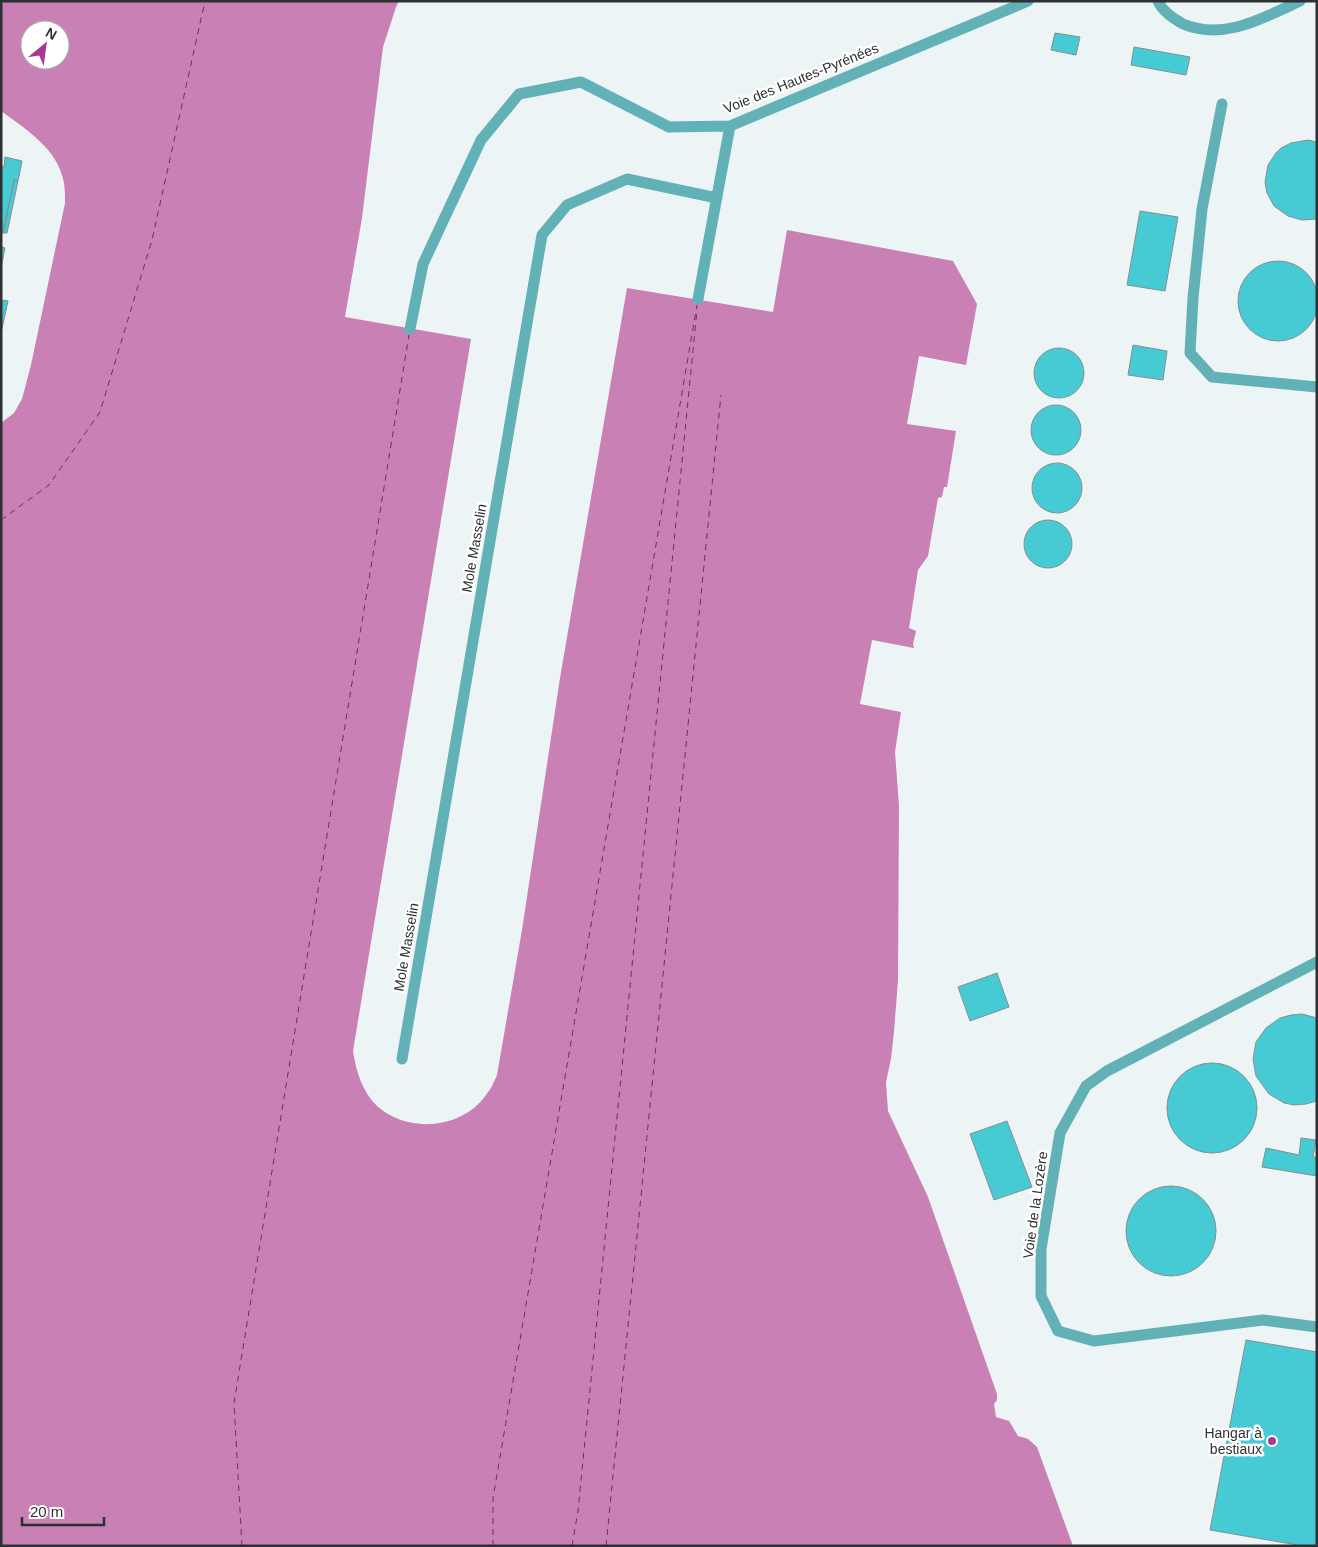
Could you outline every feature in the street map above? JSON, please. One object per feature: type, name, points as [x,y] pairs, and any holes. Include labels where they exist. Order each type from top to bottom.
[{"type":"lane","name":"Voie des Hautes-Pyrénées","points":[[410,329],[423,264],[481,140],[519,94],[581,82],[669,127],[730,126],[1028,1]]},
{"type":"lane","points":[[1158,1],[1160,6],[1176,20],[1194,28],[1212,31],[1255,22],[1300,1]]},
{"type":"lane","points":[[1222,104],[1202,209],[1193,298],[1190,353],[1212,377],[1317,387]]},
{"type":"lane","points":[[698,299],[730,126]]},
{"type":"lane","name":"Mole Masselin","points":[[402,1059],[542,235],[566,205],[627,180],[717,198]]},
{"type":"lane","name":"Voie de la Lozère","points":[[1317,962],[1108,1071],[1086,1086],[1060,1133],[1041,1249],[1040,1296],[1058,1331],[1094,1341],[1264,1320],[1317,1327]]},
{"type":"shaded area","points":[[1,1],[399,1],[383,47],[362,218],[345,317],[471,339],[353,1051],[356,1066],[367,1094],[377,1106],[390,1115],[404,1121],[419,1124],[449,1121],[463,1115],[476,1106],[486,1095],[497,1075],[522,930],[560,678],[627,288],[773,312],[787,230],[953,261],[977,304],[966,365],[919,356],[907,424],[956,431],[947,487],[944,487],[942,497],[938,498],[928,556],[918,570],[909,628],[916,631],[914,648],[872,640],[860,704],[901,712],[895,752],[899,806],[898,980],[891,1059],[886,1082],[888,1111],[928,1197],[997,1394],[997,1400],[994,1404],[996,1417],[1009,1421],[1018,1436],[1028,1439],[1037,1447],[1073,1546],[1,1546],[1,423],[14,413],[22,399],[31,365],[65,203],[64,183],[61,171],[55,160],[40,141],[1,111]]},
{"type":"building","points":[[1055,33],[1080,37],[1076,55],[1051,50]]},
{"type":"building","points":[[1134,47],[1190,57],[1186,75],[1131,65]]},
{"type":"building","points":[[1308,140],[1317,142],[1317,219],[1302,220],[1288,216],[1274,206],[1267,193],[1265,182],[1268,165],[1281,148],[1291,143]]},
{"type":"building","points":[[5,157],[22,161],[18,181],[14,180],[3,233],[1,232],[1,166],[4,167]]},
{"type":"building","points":[[14,180],[18,181],[7,233],[3,233]]},
{"type":"building","points":[[1140,211],[1178,217],[1165,291],[1127,285]]},
{"type":"building","points":[[2,247],[5,248],[1,268],[1,251]]},
{"type":"building","points":[[1278,261],[1293,264],[1306,273],[1315,286],[1318,301],[1315,316],[1306,329],[1293,338],[1278,341],[1263,338],[1250,329],[1241,316],[1238,301],[1241,286],[1250,273],[1263,264]]},
{"type":"building","points":[[3,300],[8,301],[1,333],[1,308]]},
{"type":"building","points":[[1133,345],[1167,351],[1163,380],[1128,375]]},
{"type":"building","points":[[1059,348],[1069,350],[1077,355],[1082,363],[1084,373],[1082,383],[1077,391],[1069,396],[1059,398],[1049,396],[1041,391],[1036,383],[1034,373],[1036,363],[1041,355],[1049,350]]},
{"type":"building","points":[[1056,405],[1065,407],[1076,416],[1081,430],[1079,439],[1070,450],[1056,455],[1047,453],[1036,444],[1031,430],[1033,421],[1042,410]]},
{"type":"building","points":[[1057,463],[1067,465],[1075,470],[1080,478],[1082,488],[1080,498],[1075,506],[1067,511],[1057,513],[1047,511],[1039,506],[1034,498],[1032,488],[1034,478],[1039,470],[1047,465]]},
{"type":"building","points":[[1043,520],[1053,520],[1065,527],[1072,539],[1072,549],[1065,561],[1053,568],[1043,568],[1035,564],[1028,557],[1024,549],[1024,539],[1028,531],[1035,524]]},
{"type":"building","points":[[997,973],[1009,1007],[970,1021],[958,987]]},
{"type":"building","points":[[1302,1014],[1317,1018],[1317,1101],[1294,1105],[1284,1103],[1269,1094],[1256,1076],[1253,1059],[1256,1042],[1266,1028],[1280,1018]]},
{"type":"building","points":[[1212,1063],[1229,1066],[1244,1076],[1254,1091],[1257,1108],[1254,1125],[1244,1140],[1229,1150],[1212,1153],[1195,1150],[1180,1140],[1170,1125],[1167,1108],[1170,1091],[1180,1076],[1195,1066]]},
{"type":"building","points":[[1007,1121],[1032,1187],[994,1200],[970,1134]]},
{"type":"building","points":[[1301,1138],[1316,1140],[1313,1157],[1317,1157],[1317,1176],[1262,1167],[1266,1148],[1299,1155]]},
{"type":"building","points":[[1171,1186],[1188,1190],[1203,1199],[1212,1214],[1216,1231],[1212,1248],[1203,1263],[1188,1272],[1171,1276],[1154,1272],[1139,1263],[1130,1248],[1126,1231],[1130,1214],[1139,1199],[1154,1190]]},
{"type":"building","name":"Hangar à bestiaux","points":[[1246,1340],[1317,1352],[1317,1546],[1303,1546],[1210,1530]]},
{"type":"ferry route","points":[[1,520],[49,485],[100,412],[152,240],[205,1]]},
{"type":"ferry route","points":[[493,1546],[493,1498],[697,305]]},
{"type":"ferry route","points":[[572,1546],[578,1511],[697,310]]},
{"type":"ferry route","points":[[242,1546],[234,1403],[409,335]]},
{"type":"ferry route","points":[[606,1546],[721,395]]},
{"type":"place","name":"Hangar à bestiaux","points":[[1272,1441]]}]
